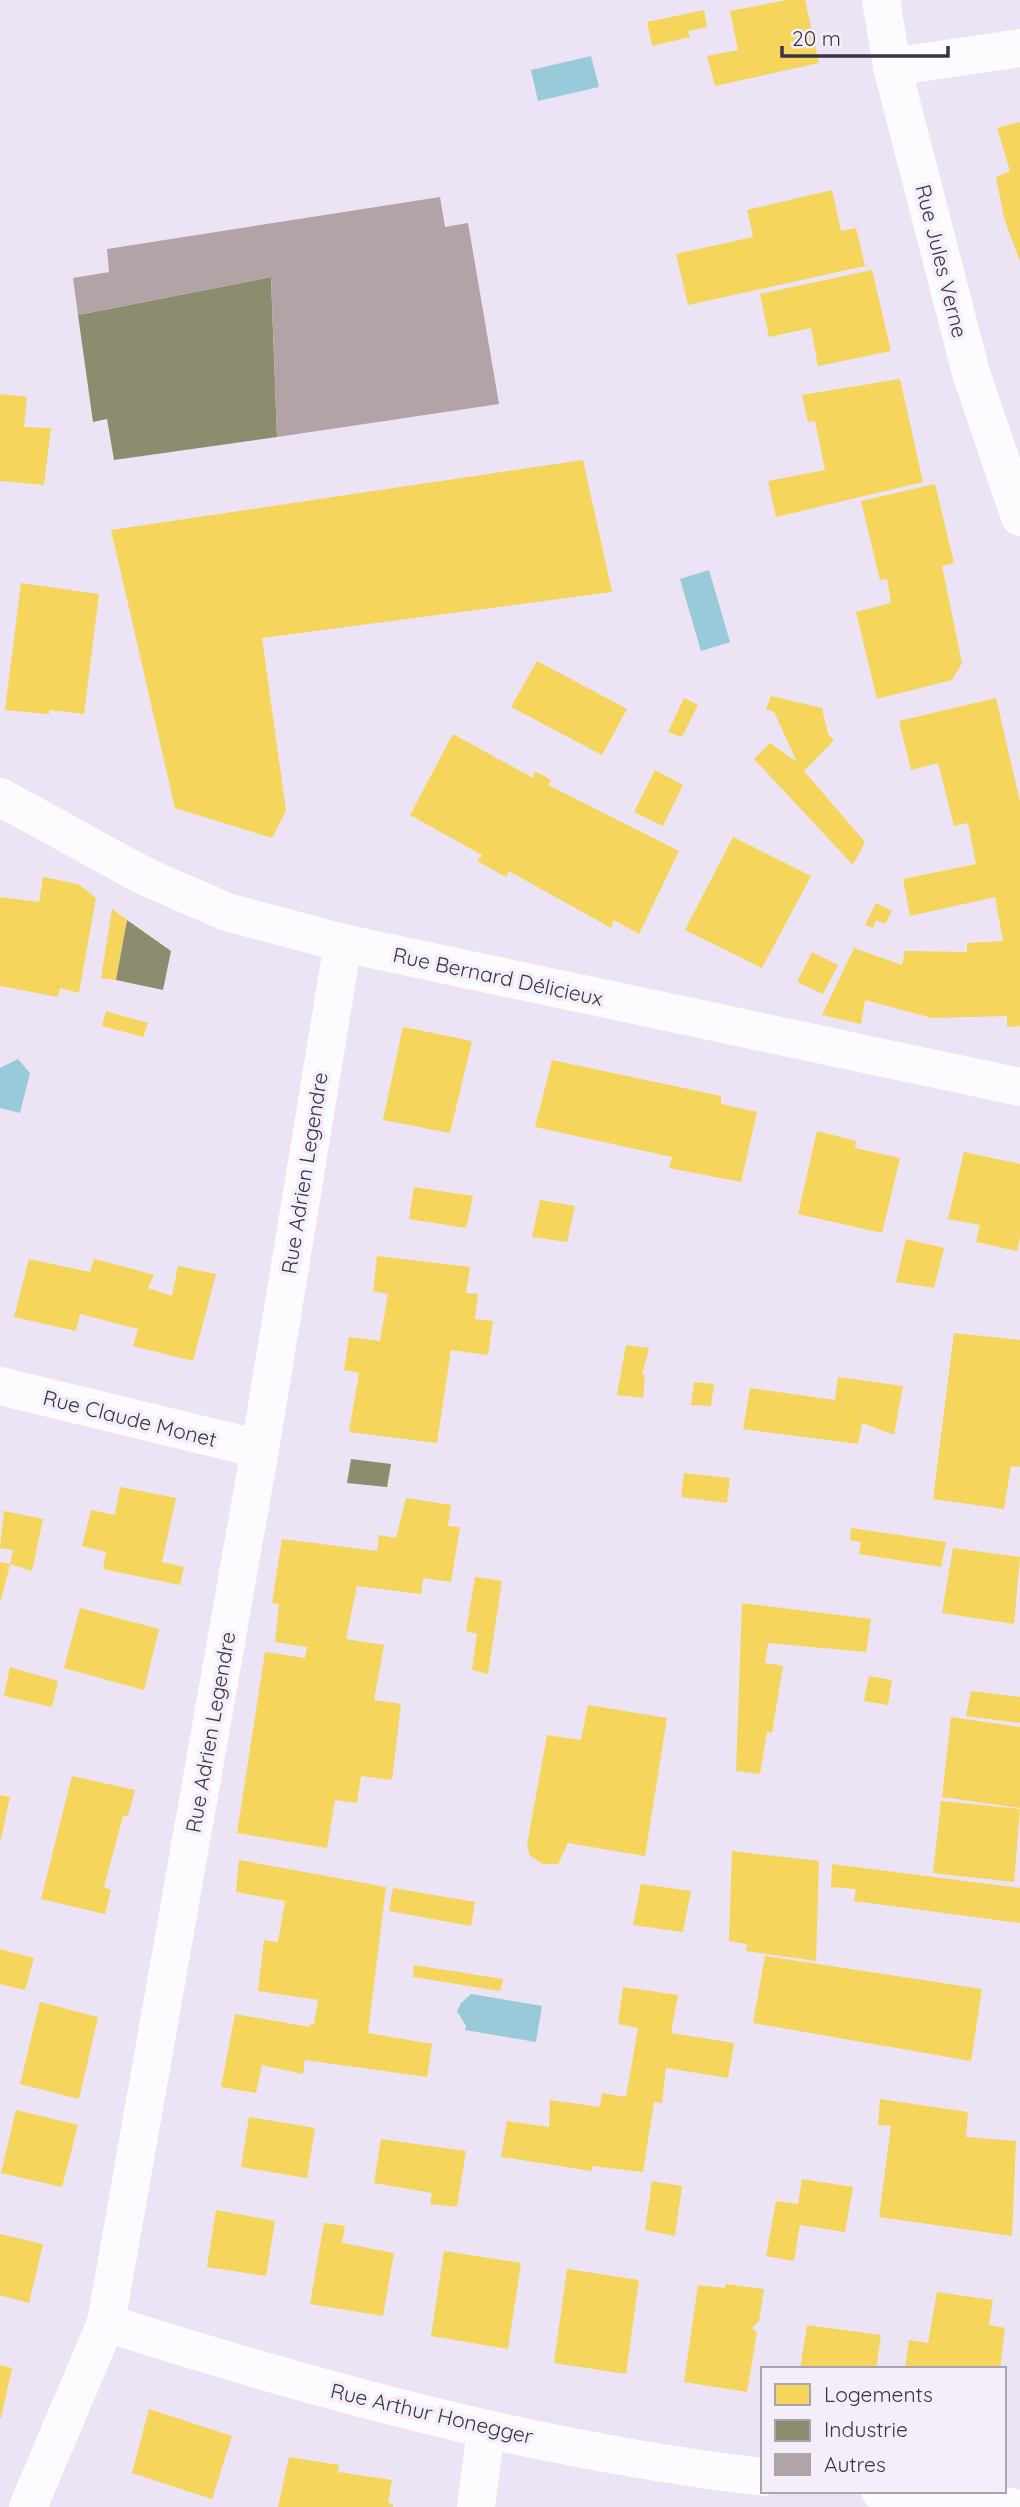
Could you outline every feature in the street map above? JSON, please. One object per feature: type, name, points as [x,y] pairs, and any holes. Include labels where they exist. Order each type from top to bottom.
[{"type":"street","name":"Rue Jules Verne","points":[[881,0],[892,67],[971,373],[1020,517]]},
{"type":"street","points":[[892,67],[1020,48]]},
{"type":"street","name":"Rue Bernard Délicieux","points":[[0,797],[144,876],[227,912],[343,943],[1020,1087]]},
{"type":"street","name":"Rue Adrien Legendre","points":[[28,2507],[106,2323],[260,1449],[343,943]]},
{"type":"street","name":"Rue Claude Monet","points":[[0,1386],[260,1449]]},
{"type":"street","name":"Rue Arthur Honegger","points":[[106,2323],[240,2366],[486,2430],[761,2477]]},
{"type":"street","points":[[476,2507],[486,2430]]},
{"type":"street","points":[[896,2493],[1012,2507]]},
{"type":"water","points":[[591,56],[599,87],[538,101],[531,70]]},
{"type":"water","points":[[709,570],[730,642],[701,651],[680,579]]},
{"type":"water","points":[[18,1059],[30,1073],[20,1113],[0,1108],[0,1068]]},
{"type":"water","points":[[471,1994],[542,2006],[536,2042],[465,2030],[466,2026],[457,2011]]},
{"type":"building: Logements","points":[[787,0],[805,0],[819,63],[715,86],[707,56],[738,50],[730,11]]},
{"type":"building: Logements","points":[[704,10],[707,27],[688,31],[690,37],[652,46],[647,22]]},
{"type":"building: Logements","points":[[1020,122],[1020,262],[1004,218],[996,177],[1010,171],[997,128]]},
{"type":"building: Logements","points":[[832,190],[841,231],[856,228],[865,266],[688,305],[676,254],[753,237],[747,210]]},
{"type":"building: Logements","points":[[872,270],[891,351],[818,366],[811,328],[769,337],[760,294]]},
{"type":"building: Logements","points":[[900,379],[923,482],[776,517],[768,481],[825,470],[815,421],[808,422],[802,395]]},
{"type":"building: Logements","points":[[0,394],[27,397],[24,427],[51,428],[44,485],[0,481]]},
{"type":"building: Logements","points":[[583,460],[612,592],[262,638],[286,811],[272,838],[175,808],[111,530]]},
{"type":"building: Logements","points":[[935,484],[954,563],[942,566],[962,663],[952,680],[877,699],[856,612],[891,603],[887,579],[880,580],[861,501]]},
{"type":"building: Logements","points":[[21,583],[99,594],[84,714],[49,710],[49,714],[5,710]]},
{"type":"building: Logements","points":[[537,661],[627,709],[602,755],[511,707]]},
{"type":"building: Logements","points":[[771,696],[822,708],[828,734],[834,740],[804,771],[865,842],[853,865],[754,759],[770,743],[797,762],[774,712],[766,709]]},
{"type":"building: Logements","points":[[684,698],[698,705],[682,737],[668,732]]},
{"type":"building: Logements","points":[[996,698],[1020,802],[1020,1026],[1007,1027],[1007,1016],[932,1018],[865,1000],[861,1024],[822,1015],[854,948],[902,965],[905,951],[967,952],[967,943],[1003,941],[995,897],[910,916],[903,879],[976,864],[968,823],[954,826],[938,763],[911,770],[899,721]]},
{"type":"building: Logements","points":[[453,734],[533,778],[535,771],[551,780],[548,785],[679,851],[639,934],[614,920],[611,928],[509,871],[506,877],[477,861],[482,855],[410,815]]},
{"type":"building: Logements","points":[[655,770],[683,785],[663,826],[634,812]]},
{"type":"building: Logements","points":[[733,837],[811,876],[762,968],[685,930]]},
{"type":"building: Logements","points":[[43,877],[78,884],[96,898],[79,993],[60,988],[58,997],[0,986],[0,897],[39,902]]},
{"type":"building: Logements","points":[[876,903],[892,911],[885,924],[876,920],[873,928],[865,925]]},
{"type":"building: Logements","points":[[112,909],[127,920],[116,980],[101,978]]},
{"type":"building: Logements","points":[[812,952],[838,965],[823,994],[797,982]]},
{"type":"building: Logements","points":[[106,1011],[148,1023],[143,1037],[102,1026]]},
{"type":"building: Logements","points":[[403,1027],[472,1041],[450,1133],[383,1120]]},
{"type":"building: Logements","points":[[552,1060],[721,1096],[721,1104],[757,1112],[741,1182],[669,1168],[672,1157],[535,1127]]},
{"type":"building: Logements","points":[[817,1131],[856,1141],[855,1148],[900,1158],[882,1233],[798,1214]]},
{"type":"building: Logements","points":[[964,1152],[1020,1164],[1020,1237],[1017,1251],[976,1242],[980,1225],[948,1219]]},
{"type":"building: Logements","points":[[414,1187],[473,1196],[466,1228],[409,1219]]},
{"type":"building: Logements","points":[[540,1200],[575,1206],[567,1242],[532,1237]]},
{"type":"building: Logements","points":[[906,1239],[944,1248],[934,1288],[896,1282]]},
{"type":"building: Logements","points":[[377,1256],[470,1267],[466,1293],[478,1294],[475,1319],[493,1321],[488,1355],[451,1350],[437,1443],[349,1432],[359,1373],[344,1370],[349,1337],[380,1341],[388,1294],[373,1291]]},
{"type":"building: Logements","points":[[29,1259],[90,1272],[94,1259],[129,1268],[154,1275],[148,1288],[172,1296],[178,1266],[216,1274],[193,1361],[133,1346],[138,1329],[80,1314],[76,1331],[14,1317]]},
{"type":"building: Logements","points":[[954,1333],[1020,1340],[1020,1467],[1011,1466],[1004,1509],[933,1499]]},
{"type":"building: Logements","points":[[626,1345],[649,1348],[642,1375],[645,1375],[643,1398],[617,1395]]},
{"type":"building: Logements","points":[[838,1377],[903,1386],[894,1435],[862,1423],[858,1444],[743,1429],[750,1388],[835,1400]]},
{"type":"building: Logements","points":[[694,1382],[714,1384],[711,1406],[691,1405]]},
{"type":"building: Logements","points":[[684,1473],[730,1478],[727,1503],[681,1497]]},
{"type":"building: Logements","points":[[120,1487],[176,1498],[162,1562],[184,1567],[180,1585],[103,1569],[106,1552],[82,1546],[91,1510],[115,1515]]},
{"type":"building: Logements","points":[[406,1498],[451,1505],[448,1526],[460,1527],[451,1582],[423,1578],[421,1594],[357,1586],[346,1639],[384,1645],[374,1700],[401,1704],[392,1780],[361,1776],[357,1803],[335,1800],[327,1848],[237,1833],[265,1652],[305,1658],[307,1647],[275,1642],[279,1604],[272,1603],[282,1539],[377,1551],[379,1535],[396,1538]]},
{"type":"building: Logements","points":[[4,1511],[43,1519],[32,1571],[10,1564],[13,1550],[0,1548]]},
{"type":"building: Logements","points":[[851,1528],[946,1542],[941,1567],[859,1554],[861,1542],[850,1540]]},
{"type":"building: Logements","points":[[953,1548],[1020,1557],[1014,1624],[942,1613]]},
{"type":"building: Logements","points":[[0,1562],[10,1564],[1,1600],[0,1600]]},
{"type":"building: Logements","points":[[475,1577],[502,1581],[488,1674],[472,1670],[477,1634],[466,1631]]},
{"type":"building: Logements","points":[[742,1603],[871,1619],[866,1652],[768,1643],[765,1663],[783,1666],[772,1733],[767,1732],[760,1774],[736,1771]]},
{"type":"building: Logements","points":[[80,1608],[159,1629],[144,1690],[64,1668]]},
{"type":"building: Logements","points":[[10,1667],[58,1681],[52,1707],[4,1696]]},
{"type":"building: Logements","points":[[869,1676],[892,1680],[888,1705],[864,1701]]},
{"type":"building: Logements","points":[[971,1691],[1020,1697],[1020,1723],[966,1716]]},
{"type":"building: Logements","points":[[588,1705],[667,1718],[645,1856],[568,1843],[558,1864],[543,1864],[530,1856],[527,1845],[547,1735],[581,1740]]},
{"type":"building: Logements","points":[[951,1717],[1020,1727],[1020,1808],[942,1797]]},
{"type":"building: Logements","points":[[72,1776],[135,1790],[128,1816],[123,1816],[104,1887],[111,1890],[105,1914],[41,1899]]},
{"type":"building: Logements","points":[[0,1795],[10,1797],[1,1839],[0,1839]]},
{"type":"building: Logements","points":[[941,1801],[1020,1809],[1014,1882],[933,1873]]},
{"type":"building: Logements","points":[[732,1851],[819,1861],[816,1961],[746,1951],[747,1944],[729,1941]]},
{"type":"building: Logements","points":[[239,1860],[386,1887],[368,2033],[432,2044],[427,2077],[305,2060],[303,2074],[262,2065],[256,2093],[221,2087],[235,2014],[310,2027],[310,2024],[314,2024],[318,2000],[258,1991],[264,1940],[278,1942],[285,1901],[236,1892]]},
{"type":"building: Logements","points":[[832,1864],[1020,1888],[1020,1923],[854,1901],[856,1889],[831,1887]]},
{"type":"building: Logements","points":[[641,1884],[691,1891],[683,1932],[633,1925]]},
{"type":"building: Logements","points":[[393,1888],[475,1902],[471,1926],[389,1911]]},
{"type":"building: Logements","points":[[0,1949],[34,1958],[25,1990],[0,1984]]},
{"type":"building: Logements","points":[[765,1956],[982,1989],[971,2061],[753,2023]]},
{"type":"building: Logements","points":[[414,1965],[503,1979],[500,1991],[413,1977]]},
{"type":"building: Logements","points":[[623,1987],[678,1995],[671,2033],[734,2043],[728,2078],[666,2068],[662,2103],[654,2102],[643,2172],[592,2166],[592,2171],[501,2157],[507,2121],[549,2127],[550,2100],[600,2107],[602,2093],[626,2097],[638,2028],[618,2024]]},
{"type":"building: Logements","points":[[40,2002],[98,2017],[79,2099],[20,2084]]},
{"type":"building: Logements","points":[[880,2099],[968,2112],[966,2137],[1016,2141],[1012,2236],[879,2217],[891,2126],[878,2125]]},
{"type":"building: Logements","points":[[16,2110],[78,2125],[62,2187],[1,2173]]},
{"type":"building: Logements","points":[[249,2117],[315,2128],[307,2178],[241,2167]]},
{"type":"building: Logements","points":[[381,2139],[466,2151],[457,2207],[430,2204],[432,2193],[374,2183]]},
{"type":"building: Logements","points":[[802,2179],[853,2187],[845,2232],[800,2225],[794,2261],[766,2256],[776,2201],[798,2204]]},
{"type":"building: Logements","points":[[652,2181],[682,2186],[675,2236],[645,2230]]},
{"type":"building: Logements","points":[[216,2210],[275,2221],[266,2276],[207,2267]]},
{"type":"building: Logements","points":[[324,2223],[345,2226],[342,2243],[394,2253],[383,2316],[310,2304]]},
{"type":"building: Logements","points":[[0,2234],[43,2244],[29,2303],[0,2295]]},
{"type":"building: Logements","points":[[444,2251],[521,2263],[508,2349],[431,2336]]},
{"type":"building: Logements","points":[[567,2269],[639,2280],[626,2374],[554,2363]]},
{"type":"building: Logements","points":[[726,2284],[764,2289],[759,2321],[752,2328],[757,2332],[747,2392],[684,2382],[698,2285],[725,2288]]},
{"type":"building: Logements","points":[[937,2292],[993,2300],[989,2325],[1005,2328],[1000,2367],[905,2367],[909,2340],[928,2343]]},
{"type":"building: Logements","points":[[807,2325],[881,2335],[876,2367],[800,2367]]},
{"type":"building: Logements","points":[[0,2365],[12,2368],[1,2418],[0,2418]]},
{"type":"building: Logements","points":[[149,2409],[232,2436],[212,2499],[132,2473]]},
{"type":"building: Logements","points":[[289,2457],[339,2465],[338,2472],[392,2480],[388,2503],[393,2504],[393,2507],[278,2507]]},
{"type":"building: Industrie","points":[[271,277],[277,437],[114,460],[107,419],[93,422],[78,315]]},
{"type":"building: Industrie","points":[[127,920],[171,951],[163,990],[116,980]]},
{"type":"building: Industrie","points":[[351,1459],[391,1464],[387,1487],[347,1483]]},
{"type":"building: Autres","points":[[440,197],[445,227],[468,223],[499,404],[277,437],[271,277],[78,315],[73,278],[109,272],[107,249]]}]
